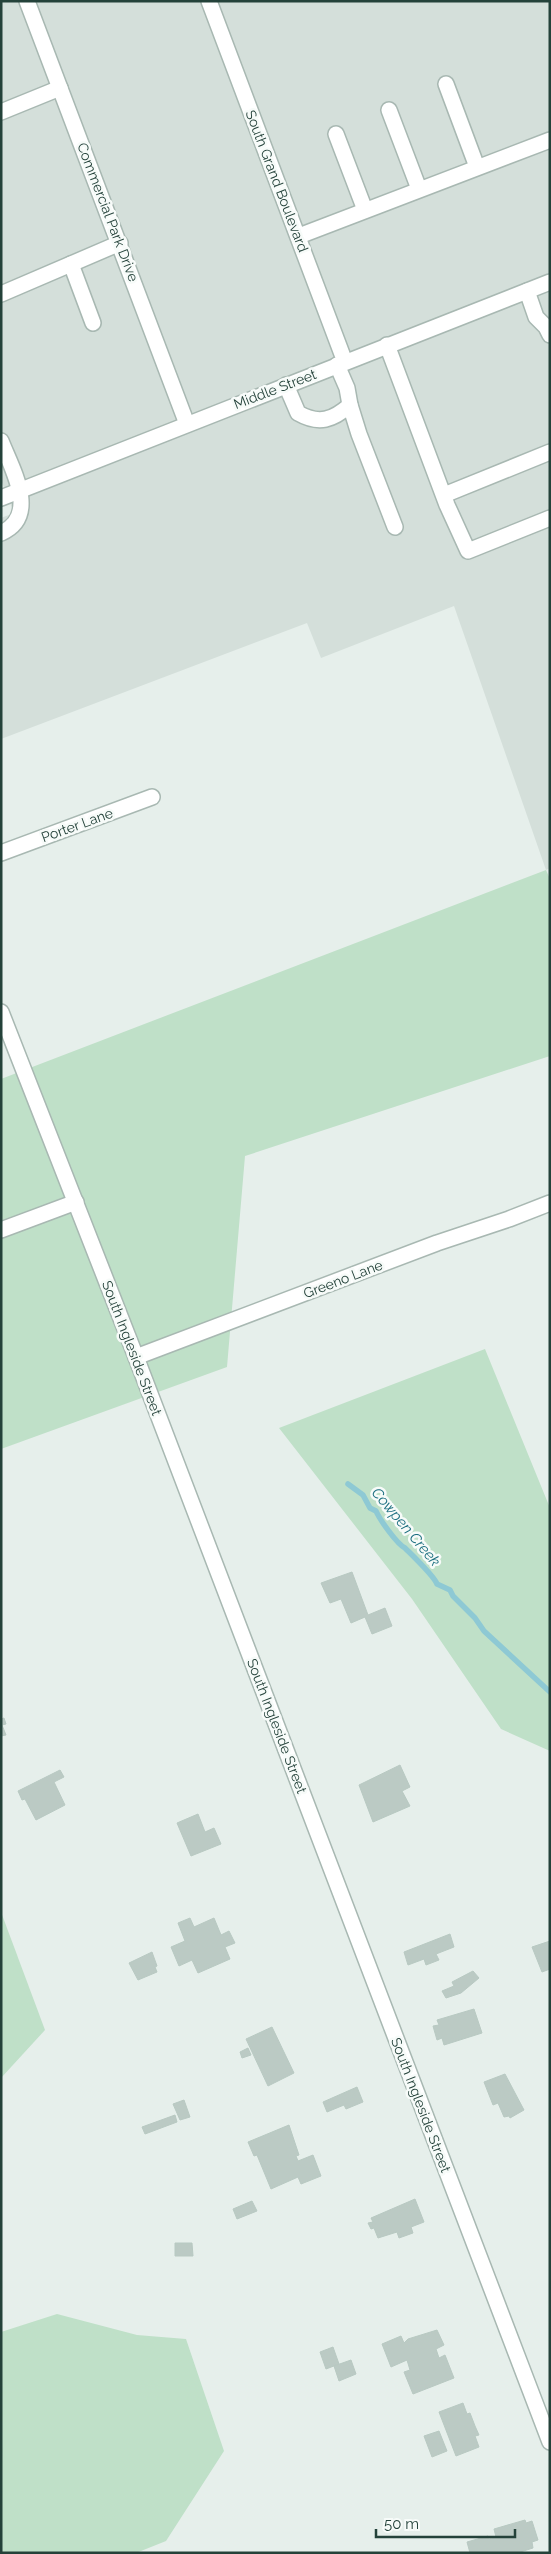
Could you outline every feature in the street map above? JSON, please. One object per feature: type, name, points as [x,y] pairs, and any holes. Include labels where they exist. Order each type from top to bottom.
[{"type":"street","name":"Commercial Park Drive","points":[[27,1],[188,424]]},
{"type":"street","name":"South Grand Boulevard","points":[[209,1],[298,236],[341,363],[350,405],[359,434],[394,527]]},
{"type":"street","points":[[446,84],[476,167]]},
{"type":"street","points":[[1,112],[60,88]]},
{"type":"street","points":[[389,110],[419,189]]},
{"type":"street","points":[[336,134],[365,210]]},
{"type":"street","points":[[298,236],[550,140]]},
{"type":"street","points":[[1,294],[120,243]]},
{"type":"street","points":[[71,264],[93,322]]},
{"type":"street","name":"Middle Street","points":[[1,498],[550,282]]},
{"type":"street","points":[[527,291],[536,317],[550,334]]},
{"type":"street","points":[[386,345],[444,495],[468,551],[550,518]]},
{"type":"street","points":[[286,385],[298,413],[319,422],[336,417],[350,405]]},
{"type":"street","points":[[1,441],[21,490],[20,515],[11,529],[1,533]]},
{"type":"street","points":[[444,495],[550,452]]},
{"type":"street","name":"Porter Lane","points":[[1,853],[152,798]]},
{"type":"street","name":"South Ingleside Street","points":[[1,1012],[136,1357],[550,2442]]},
{"type":"street","points":[[1,1230],[76,1202]]},
{"type":"street","name":"Greeno Lane","points":[[136,1357],[550,1202]]},
{"type":"shaded area","points":[[1,1],[550,1],[550,868],[546,870],[454,606],[321,658],[307,623],[1,739],[1,518],[14,513],[1,480]]},
{"type":"green space","points":[[546,870],[550,879],[550,1056],[245,1156],[227,1367],[1,1449],[1,1079]]},
{"type":"green space","points":[[485,1349],[550,1508],[550,1751],[501,1729],[412,1599],[279,1428]]},
{"type":"green space","points":[[1,1912],[45,2030],[1,2078]]},
{"type":"green space","points":[[57,2314],[137,2335],[186,2339],[224,2451],[166,2541],[136,2553],[1,2553],[1,2332]]},
{"type":"building","points":[[352,1572],[368,1615],[385,1608],[392,1626],[372,1634],[365,1617],[351,1623],[341,1599],[330,1603],[321,1583]]},
{"type":"building","points":[[4,1718],[6,1724],[2,1725],[6,1735],[1,1736],[1,1719]]},
{"type":"building","points":[[400,1765],[410,1787],[402,1791],[410,1806],[373,1822],[359,1785]]},
{"type":"building","points":[[60,1770],[64,1777],[54,1782],[65,1805],[36,1820],[25,1799],[22,1800],[18,1791]]},
{"type":"building","points":[[198,1814],[205,1832],[214,1828],[221,1844],[191,1856],[177,1823]]},
{"type":"building","points":[[190,1918],[194,1927],[214,1918],[221,1935],[229,1931],[235,1943],[225,1947],[230,1959],[198,1973],[192,1960],[179,1966],[171,1947],[185,1941],[178,1923]]},
{"type":"building","points":[[450,1934],[454,1947],[436,1954],[439,1960],[426,1965],[424,1959],[408,1965],[404,1952]]},
{"type":"building","points":[[550,1941],[550,1969],[542,1972],[532,1947]]},
{"type":"building","points":[[152,1952],[157,1972],[138,1980],[129,1963]]},
{"type":"building","points":[[473,1971],[479,1978],[461,1993],[446,1998],[442,1991],[454,1986],[452,1982]]},
{"type":"building","points":[[474,2009],[482,2033],[444,2045],[442,2038],[437,2040],[433,2026],[439,2025],[437,2020]]},
{"type":"building","points":[[272,2027],[294,2073],[268,2086],[246,2039]]},
{"type":"building","points":[[248,2048],[251,2055],[242,2058],[240,2052]]},
{"type":"building","points":[[505,2074],[524,2110],[510,2118],[509,2116],[504,2117],[498,2103],[493,2105],[484,2082]]},
{"type":"building","points":[[357,2087],[363,2102],[346,2109],[344,2105],[327,2112],[323,2102]]},
{"type":"building","points":[[184,2100],[190,2117],[180,2120],[173,2104]]},
{"type":"building","points":[[175,2115],[177,2122],[145,2134],[142,2127]]},
{"type":"building","points":[[289,2125],[299,2155],[296,2156],[298,2161],[313,2155],[321,2176],[301,2184],[298,2177],[271,2189],[257,2155],[254,2156],[248,2142]]},
{"type":"building","points":[[415,2199],[424,2222],[411,2227],[413,2233],[399,2238],[397,2232],[378,2238],[374,2228],[371,2229],[368,2223],[373,2222],[371,2218]]},
{"type":"building","points":[[252,2201],[257,2211],[237,2219],[233,2209]]},
{"type":"building","points":[[175,2243],[192,2243],[193,2256],[175,2256]]},
{"type":"building","points":[[437,2330],[444,2345],[436,2349],[439,2358],[445,2355],[454,2378],[413,2394],[404,2372],[410,2370],[407,2360],[391,2367],[382,2344],[401,2336],[404,2343],[408,2339]]},
{"type":"building","points":[[333,2347],[339,2364],[326,2369],[320,2352]]},
{"type":"building","points":[[351,2360],[356,2374],[339,2381],[334,2366]]},
{"type":"building","points":[[463,2403],[467,2414],[470,2413],[479,2435],[475,2436],[479,2447],[456,2456],[439,2412]]},
{"type":"building","points":[[439,2431],[447,2451],[432,2457],[424,2436]]},
{"type":"building","points":[[525,2520],[526,2523],[532,2521],[538,2540],[532,2542],[533,2548],[517,2553],[470,2553],[467,2542],[488,2536],[489,2539],[496,2537],[494,2529]]},
{"type":"waterway","name":"Cowpen Creek","points":[[348,1484],[363,1495],[370,1508],[376,1511],[393,1537],[423,1566],[437,1584],[450,1590],[453,1596],[475,1618],[484,1631],[550,1692]]}]
